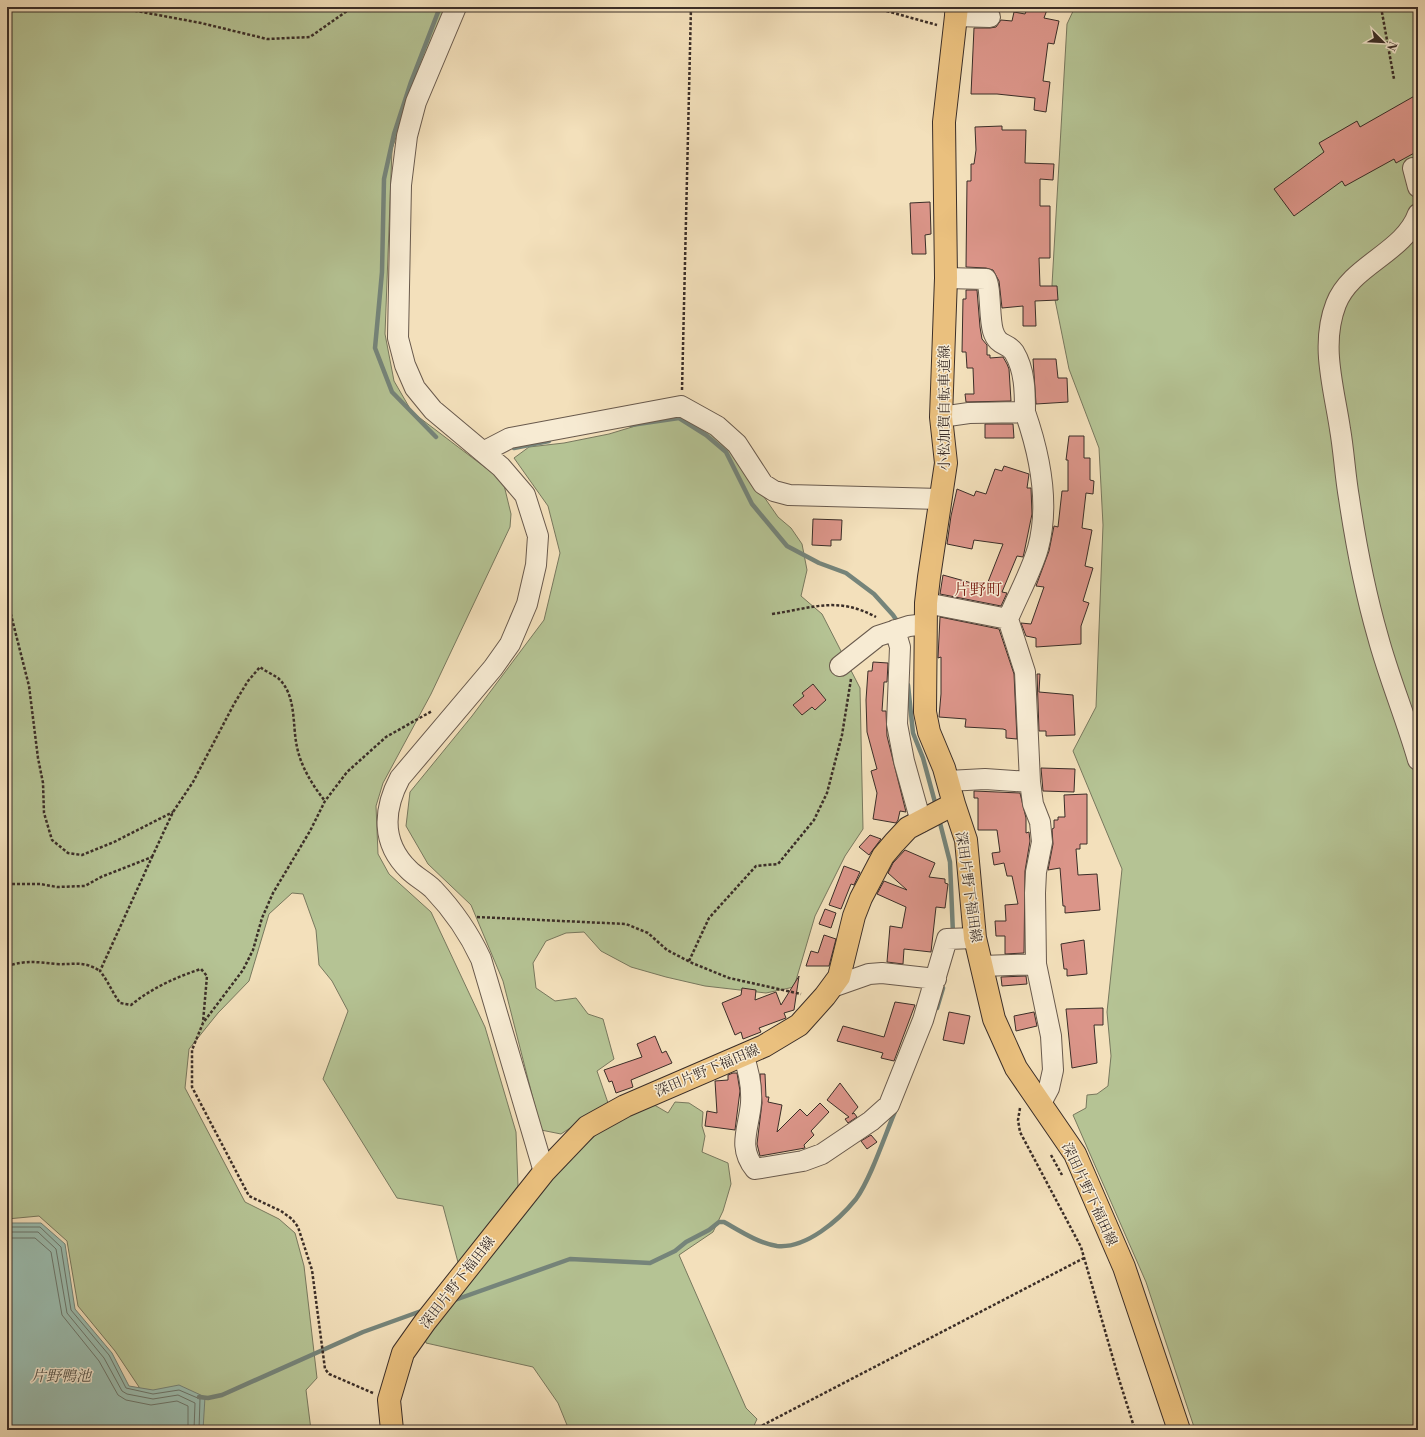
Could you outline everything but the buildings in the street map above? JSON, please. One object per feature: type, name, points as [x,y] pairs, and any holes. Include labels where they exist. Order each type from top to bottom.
[{"type":"main road","name":"小松加賀自転車道線","points":[[954,804],[948,781],[929,732],[925,712],[926,614],[940,499],[946,463],[941,416],[946,278],[944,122],[955,16]]},
{"type":"main road","name":"深田片野下福田線","points":[[392,1430],[389,1400],[403,1354],[430,1316],[544,1172],[587,1127],[625,1106],[764,1046],[799,1025],[829,991],[839,977],[846,956],[854,916],[872,876],[894,843],[908,828],[954,804],[966,840],[975,938],[994,1019],[1016,1068],[1074,1154],[1124,1266],[1179,1430]]},
{"type":"street","points":[[456,7],[416,102],[407,136],[401,185],[398,338],[405,365],[415,388],[433,410],[501,467],[525,495],[538,536],[536,565],[529,599],[510,644],[493,668],[400,778],[391,795],[387,809],[388,825],[391,845],[399,859],[410,871],[432,888],[456,915],[471,937],[481,959],[544,1172]]},
{"type":"street","points":[[955,16],[990,17]]},
{"type":"street","points":[[1413,168],[1418,187]]},
{"type":"street","points":[[1418,214],[1416,220],[1405,235],[1359,274],[1346,288],[1336,303],[1332,321],[1329,370],[1340,430],[1348,498],[1359,558],[1377,636],[1418,760]]},
{"type":"street","points":[[946,278],[986,279],[988,283],[988,300],[993,332],[1000,343],[1013,351],[1019,362],[1024,380],[1025,412],[1042,484],[1044,513],[1038,549],[1008,619],[1025,672],[1030,782],[1033,804],[1040,822],[1042,842],[1036,872],[1036,964],[1050,1036],[1053,1070],[1049,1088],[1037,1098]]},
{"type":"street","points":[[483,452],[510,438],[681,406],[699,414],[722,430],[737,444],[763,484],[774,491],[789,495],[940,499]]},
{"type":"street","points":[[941,416],[969,413],[1025,412]]},
{"type":"street","points":[[846,672],[878,636],[909,626],[926,614],[1008,619]]},
{"type":"street","points":[[895,630],[900,648],[897,724],[904,761],[921,822]]},
{"type":"street","points":[[948,781],[985,779],[1030,782]]},
{"type":"street","points":[[742,1055],[749,1071],[750,1086],[751,1103],[745,1136],[745,1153],[749,1162],[755,1169],[803,1161],[822,1154],[872,1121],[889,1105],[923,1020],[947,939],[975,938]]},
{"type":"street","points":[[982,966],[1036,964]]},
{"type":"street","points":[[829,991],[869,974],[882,973],[936,979]]},
{"type":"path","points":[[115,7],[274,39],[310,37],[347,11],[350,7]]},
{"type":"path","points":[[681,406],[691,7]]},
{"type":"path","points":[[872,7],[924,22],[955,16]]},
{"type":"path","points":[[1382,7],[1394,79]]},
{"type":"path","points":[[7,599],[29,686],[38,758],[43,783],[44,813],[52,840],[68,853],[82,855],[127,836],[173,812]]},
{"type":"path","points":[[772,614],[823,605],[840,604],[860,610],[888,624],[895,630]]},
{"type":"path","points":[[100,971],[173,812],[193,782],[234,704],[248,681],[260,667],[278,679],[289,695],[295,721],[297,748],[304,769],[315,789],[325,801]]},
{"type":"path","points":[[689,962],[709,918],[756,866],[778,864],[814,820],[827,793],[839,748],[846,672]]},
{"type":"path","points":[[389,1400],[329,1374],[325,1369],[312,1270],[298,1228],[292,1219],[281,1211],[249,1196],[192,1087],[191,1064],[192,1050],[203,1023],[243,970],[253,950],[262,918],[272,893],[307,838],[325,801],[347,772],[386,737],[436,710]]},
{"type":"path","points":[[7,884],[40,884],[57,887],[85,886],[101,877],[152,857]]},
{"type":"path","points":[[456,915],[533,921],[605,922],[626,924],[648,933],[667,950],[689,962],[729,978],[767,985],[792,994],[829,991]]},
{"type":"path","points":[[7,966],[32,961],[57,964],[80,963],[92,966],[100,971],[120,1003],[131,1005],[144,994],[201,969],[207,976],[203,1023]]},
{"type":"path","points":[[1037,1098],[1020,1107],[1018,1120],[1020,1132],[1066,1216],[1081,1247],[1135,1430]]},
{"type":"path","points":[[760,1430],[763,1425],[1084,1258]]},
{"type":"green space","points":[[7,7],[446,7],[416,78],[392,149],[385,334],[394,381],[412,412],[503,481],[511,514],[510,527],[431,694],[383,783],[376,806],[378,854],[389,874],[431,912],[485,1027],[516,1132],[518,1186],[459,1266],[443,1206],[397,1198],[323,1079],[348,1011],[332,981],[319,965],[316,930],[303,894],[292,893],[269,914],[249,981],[218,1013],[189,1049],[185,1088],[245,1202],[279,1219],[295,1233],[304,1266],[317,1378],[306,1390],[311,1430],[190,1430],[147,1399],[115,1351],[78,1306],[67,1241],[39,1216],[7,1219]]},
{"type":"green space","points":[[1075,7],[1418,7],[1418,1430],[1195,1430],[1146,1282],[1073,1115],[1086,1108],[1087,1095],[1097,1094],[1108,1086],[1111,1056],[1107,1012],[1122,869],[1073,751],[1096,707],[1103,525],[1099,448],[1069,369],[1052,285],[1067,24]]},
{"type":"green space","points":[[665,417],[686,418],[710,431],[730,448],[778,517],[791,528],[802,544],[807,570],[801,596],[822,614],[860,688],[863,829],[845,856],[815,916],[794,987],[766,993],[705,986],[666,977],[631,967],[601,951],[584,932],[566,933],[546,941],[533,963],[536,988],[555,1001],[576,998],[588,1014],[603,1019],[614,1059],[597,1071],[608,1103],[561,1134],[541,1130],[503,981],[471,905],[428,864],[406,826],[410,792],[472,716],[544,620],[560,553],[548,506],[514,458],[529,447],[564,443],[609,434]]},
{"type":"green space","points":[[675,1102],[689,1103],[703,1112],[702,1126],[705,1136],[702,1152],[728,1163],[731,1184],[723,1211],[713,1232],[679,1255],[746,1408],[757,1419],[752,1430],[569,1430],[558,1403],[533,1367],[426,1343],[425,1337],[565,1162],[613,1120],[651,1103],[668,1113]]},
{"type":"water","name":"片野鴨池","points":[[7,1223],[41,1223],[65,1244],[75,1309],[112,1353],[129,1386],[153,1390],[179,1385],[205,1397],[203,1430],[7,1430]]},
{"type":"waterway","points":[[436,437],[392,392],[375,348],[382,272],[384,179],[394,134],[411,82],[440,7]]},
{"type":"waterway","points":[[631,425],[679,418],[706,435],[726,452],[752,504],[787,546],[819,563],[846,573],[874,594],[899,624]]},
{"type":"waterway","points":[[514,448],[549,441]]},
{"type":"waterway","points":[[908,685],[913,733],[923,758],[936,806]]},
{"type":"waterway","points":[[939,819],[950,862],[953,934]]},
{"type":"waterway","points":[[937,1008],[943,988]]},
{"type":"waterway","points":[[452,1301],[570,1259],[650,1263],[675,1251],[686,1242],[709,1230],[719,1222],[724,1222],[749,1236],[777,1246],[788,1246],[799,1243],[821,1232],[841,1216],[856,1199],[867,1180],[896,1109]]},
{"type":"waterway","points":[[199,1397],[208,1398],[222,1395],[363,1332],[424,1310]]},
{"type":"district","name":"片野町","points":[[978,589]]}]
